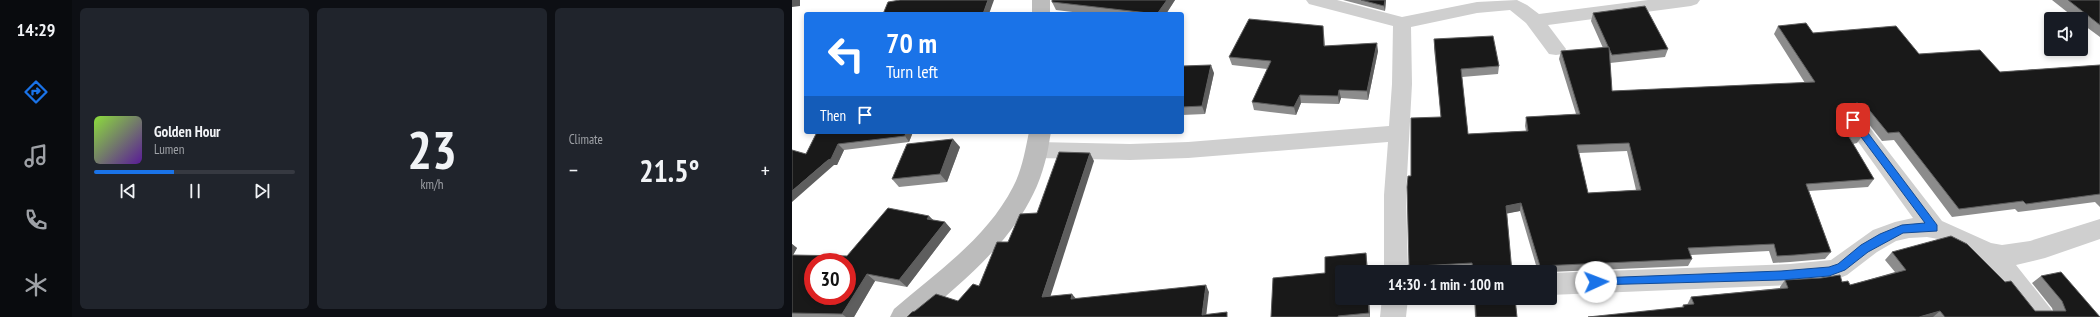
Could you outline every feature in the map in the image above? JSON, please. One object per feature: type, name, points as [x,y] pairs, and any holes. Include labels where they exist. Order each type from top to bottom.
[{"type":"street","points":[[1041,0],[1041,12]]},
{"type":"street","points":[[1314,0],[1402,23],[1479,7],[1510,3],[1517,6],[1534,21],[1556,49]]},
{"type":"street","points":[[1534,21],[1691,0]]},
{"type":"street","points":[[1396,265],[1395,195],[1402,84],[1402,23]]},
{"type":"street","points":[[1853,120],[1934,228]]},
{"type":"street","points":[[903,317],[990,240],[1024,190],[1034,168],[1039,141],[1130,152],[1188,150],[1398,133]]},
{"type":"street","points":[[1557,284],[1781,275],[1829,271],[1841,267],[1864,248],[1884,237],[1902,229],[1917,227],[1934,228],[1953,234],[1992,254],[2004,256],[2028,252],[2100,230]]},
{"type":"street","points":[[1992,254],[2042,317]]},
{"type":"street","points":[[1393,317],[1394,305]]},
{"type":"building","points":[[900,0],[988,0],[984,12],[884,12],[888,2]]},
{"type":"building","points":[[1052,0],[1167,0],[1158,12],[1140,12],[1052,2]]},
{"type":"building","points":[[1361,0],[1385,0],[1384,6]]},
{"type":"building","points":[[2068,0],[2100,0],[2100,25],[2088,16],[2088,12],[2083,12]]},
{"type":"building","points":[[1645,6],[1668,49],[1612,55],[1593,13]]},
{"type":"building","points":[[1249,19],[1323,26],[1324,46],[1377,43],[1367,91],[1339,90],[1338,96],[1300,95],[1294,107],[1252,102],[1271,61],[1229,57]]},
{"type":"building","points":[[1806,23],[1813,33],[1896,26],[1919,54],[1980,50],[2000,72],[2100,65],[2100,194],[2026,204],[2023,201],[1959,209],[1899,132],[1888,133],[1866,106],[1857,103],[1850,106],[1845,112],[1863,135],[1849,137],[1874,179],[1806,184],[1831,252],[1777,256],[1774,244],[1688,248],[1692,259],[1540,265],[1521,203],[1506,206],[1511,265],[1472,265],[1472,263],[1409,265],[1407,187],[1408,176],[1411,176],[1411,118],[1441,117],[1434,39],[1493,36],[1499,66],[1461,69],[1468,134],[1528,131],[1526,117],[1580,114],[1561,51],[1609,47],[1612,91],[1815,82],[1778,26]],"holes":[[[1629,143],[1641,190],[1588,193],[1577,145]]]},
{"type":"building","points":[[1211,65],[1202,106],[1184,107],[1184,66]]},
{"type":"building","points":[[816,134],[906,134],[905,136],[838,144],[831,159],[792,191],[792,150],[806,154]]},
{"type":"building","points":[[953,139],[940,174],[892,179],[907,144]]},
{"type":"building","points":[[1059,152],[1090,153],[1042,297],[1072,294],[1071,299],[1206,285],[1202,315],[1227,312],[1227,317],[907,317],[936,294],[958,301],[973,284],[979,286],[997,242],[1008,242],[1020,214],[1037,213]]},
{"type":"building","points":[[888,208],[929,216],[927,219],[945,222],[899,280],[867,274],[856,292],[856,253],[850,253]]},
{"type":"building","points":[[1951,236],[1967,244],[2005,282],[2011,281],[2035,311],[2066,311],[2062,301],[2041,276],[2061,272],[2100,317],[1945,317],[1940,311],[1919,317],[1588,317],[1684,307],[1683,305],[1694,304],[1691,297],[1788,288],[1785,280],[1821,278],[1840,275],[1842,282],[1848,281],[1850,285],[1906,270],[1892,252]]},
{"type":"building","points":[[1366,253],[1367,265],[1335,265],[1335,305],[1368,305],[1369,313],[1338,317],[1271,317],[1273,278],[1325,273],[1325,257]]},
{"type":"building","points":[[792,255],[804,255],[804,305],[848,305],[842,314],[792,313]]},
{"type":"building","points":[[1475,305],[1516,305],[1517,317],[1476,317]]},
{"type":"route","points":[[1596,282],[1781,275],[1829,271],[1841,267],[1864,248],[1902,229],[1917,227],[1934,228],[1853,120]]}]
